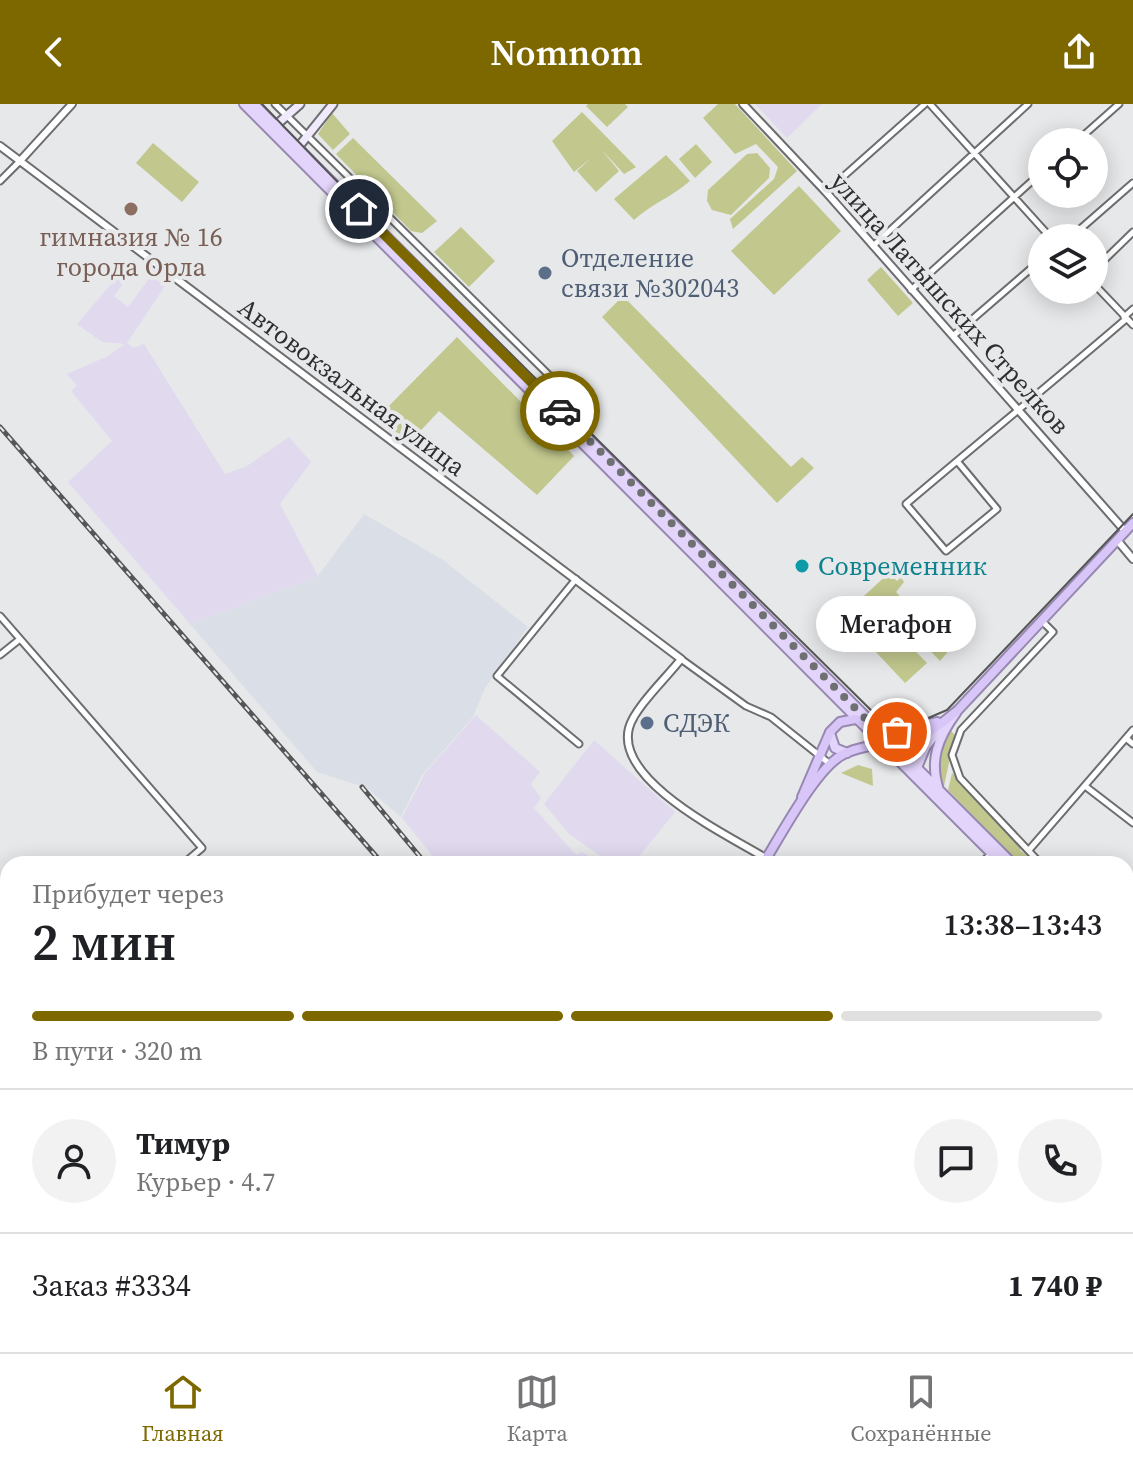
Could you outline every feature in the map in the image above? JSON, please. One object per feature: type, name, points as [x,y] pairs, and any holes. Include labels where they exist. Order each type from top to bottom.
[{"type":"highway","points":[[769,856],[799,806],[830,764],[847,753],[924,735],[958,710],[1133,523]]},
{"type":"highway","points":[[799,806],[833,728],[855,719],[871,730],[913,731],[958,710]]},
{"type":"main road","points":[[244,104],[294,150],[871,730],[916,769],[1005,856]]},
{"type":"main road","points":[[254,104],[294,150],[855,719]]},
{"type":"main road","points":[[275,126],[300,104]]},
{"type":"main road","points":[[294,150],[310,138],[333,104]]},
{"type":"main road","points":[[834,698],[838,710],[833,728],[835,748],[847,753]]},
{"type":"main road","points":[[916,780],[916,769],[926,746],[958,710]]},
{"type":"main road","points":[[940,794],[934,758],[942,733],[958,710]]},
{"type":"main road","points":[[857,750],[871,730]]},
{"type":"main road","points":[[886,744],[916,780],[991,854]]},
{"type":"street","points":[[0,181],[72,104]]},
{"type":"street","points":[[275,104],[565,391]]},
{"type":"street","name":"улица Латышских Стрелков","points":[[743,104],[826,192],[1125,531]]},
{"type":"street","points":[[826,192],[928,104],[976,152],[1039,224]]},
{"type":"street","points":[[873,246],[1028,104]]},
{"type":"street","points":[[1092,128],[1119,104]]},
{"type":"street","name":"Автовокзальная улица","points":[[0,146],[681,659],[746,706],[771,717],[830,764]]},
{"type":"street","points":[[1086,224],[1133,183]]},
{"type":"street","points":[[911,290],[1028,184]]},
{"type":"street","points":[[1108,256],[1133,232]]},
{"type":"street","points":[[953,336],[1028,271]]},
{"type":"street","points":[[1108,299],[1133,325]]},
{"type":"street","points":[[957,461],[997,509],[946,551],[906,504],[957,461],[1019,411],[1133,309]]},
{"type":"street","points":[[1117,540],[1133,559]]},
{"type":"street","points":[[576,579],[497,676],[579,744]]},
{"type":"street","points":[[0,616],[202,848],[192,856]]},
{"type":"street","points":[[1034,856],[960,778],[952,755],[961,730],[1053,632],[1042,620]]},
{"type":"street","points":[[0,655],[20,639]]},
{"type":"street","points":[[681,659],[632,720],[628,736],[631,753],[644,775],[667,796],[756,856]]},
{"type":"street","points":[[1029,850],[1133,730]]},
{"type":"street","points":[[1126,738],[1133,744]]},
{"type":"street","points":[[1085,786],[1133,823]]},
{"type":"shaded area","points":[[755,104],[822,104],[787,138]]},
{"type":"shaded area","points":[[128,264],[134,269],[114,296],[128,307],[151,276],[165,286],[127,343],[133,348],[144,344],[225,474],[247,466],[289,437],[311,462],[280,504],[318,576],[190,624],[68,482],[112,441],[71,391],[77,386],[67,374],[108,356],[125,344],[102,342],[77,324]]},
{"type":"shaded area","points":[[364,514],[443,560],[528,627],[485,688],[473,717],[422,775],[401,817],[367,788],[317,772],[190,624],[318,576]]},
{"type":"shaded area","points":[[476,715],[540,772],[531,784],[541,798],[534,808],[576,855],[582,852],[588,856],[433,856],[402,818],[425,773]]},
{"type":"shaded area","points":[[594,740],[675,812],[639,856],[601,856],[569,834],[544,804]]},
{"type":"green space","points":[[625,104],[628,107],[607,127],[586,106]]},
{"type":"green space","points":[[718,104],[735,104],[797,171],[733,229],[730,219],[774,179],[778,167],[756,144],[735,154],[703,118]]},
{"type":"green space","points":[[582,112],[636,167],[624,174],[601,149],[619,171],[596,192],[577,171],[591,158],[574,172],[552,141]]},
{"type":"green space","points":[[332,113],[350,134],[333,150],[318,134]]},
{"type":"green space","points":[[353,138],[437,221],[422,233],[411,231],[336,154]]},
{"type":"green space","points":[[153,143],[199,182],[182,202],[136,163]]},
{"type":"green space","points":[[696,144],[712,162],[695,178],[679,159]]},
{"type":"green space","points":[[757,153],[770,168],[769,178],[731,215],[712,210],[707,201],[708,190],[747,154]]},
{"type":"green space","points":[[666,155],[690,181],[634,220],[614,199]]},
{"type":"green space","points":[[799,186],[841,231],[774,295],[731,251]]},
{"type":"green space","points":[[461,227],[495,261],[469,287],[434,252]]},
{"type":"green space","points":[[881,267],[913,303],[898,316],[867,280]]},
{"type":"green space","points":[[623,296],[791,467],[802,457],[814,468],[777,503],[602,317]]},
{"type":"green space","points":[[457,337],[574,456],[537,495],[439,411],[410,442],[383,423],[380,415]]},
{"type":"green space","points":[[889,573],[897,581],[901,577],[904,582],[896,592],[932,631],[952,618],[965,632],[940,661],[887,606],[881,616],[927,663],[905,683],[842,616]]},
{"type":"green space","points":[[950,730],[955,735],[944,786],[939,773],[939,758]]},
{"type":"green space","points":[[858,765],[872,769],[873,786],[841,773]]},
{"type":"green space","points":[[952,773],[1022,846],[1020,850],[1027,856],[1012,856],[948,790]]},
{"type":"tram line","points":[[262,104],[357,202],[883,722],[912,725],[947,710],[1133,514]]},
{"type":"railway","points":[[0,427],[376,856]]},
{"type":"railway","points":[[362,787],[419,856]]},
{"type":"way so far","points":[[560,411],[872,725],[897,732]]},
{"type":"place","name":"гимназия № 16 города Орла","points":[[131,209]]},
{"type":"place","name":"Отделение связи №302043","points":[[545,273]]},
{"type":"place","name":"Современник","points":[[802,566]]},
{"type":"place","name":"СДЭК","points":[[647,723]]},
{"type":"place","name":"Мегафон","points":[[897,732]]},
{"type":"route","points":[[359,209],[560,411]]}]
